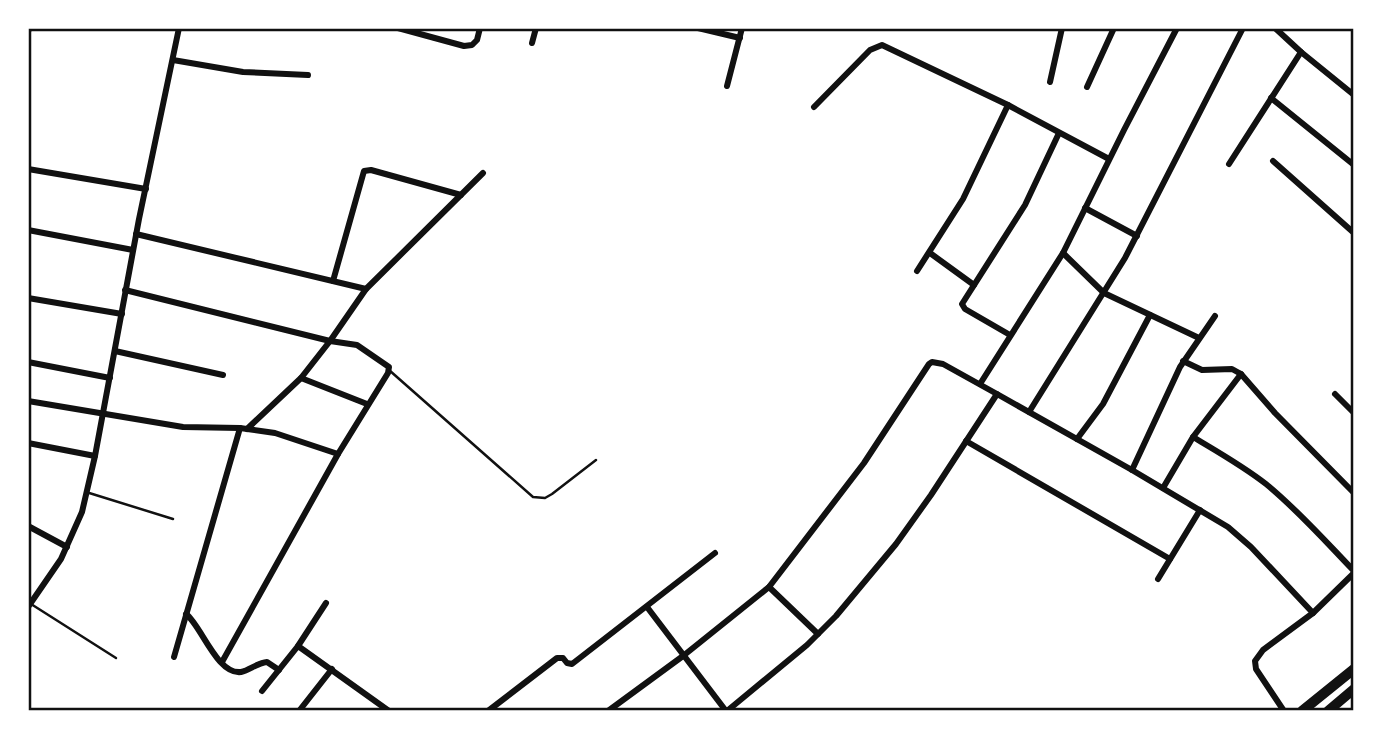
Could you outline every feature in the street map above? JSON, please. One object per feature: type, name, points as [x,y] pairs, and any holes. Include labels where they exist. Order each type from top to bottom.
[{"type":"highway","points":[[1303,711],[1354,669]]},
{"type":"highway","points":[[1328,711],[1354,690]]},
{"type":"street","points":[[29,605],[61,559],[82,512],[179,28]]},
{"type":"street","points":[[398,28],[417,31],[464,46],[472,45],[477,40],[480,28]]},
{"type":"street","points":[[532,43],[536,28]]},
{"type":"street","points":[[698,28],[740,37]]},
{"type":"street","points":[[727,86],[742,28]]},
{"type":"street","points":[[1050,82],[1062,28]]},
{"type":"street","points":[[1087,87],[1114,28]]},
{"type":"street","points":[[980,384],[1063,253],[1177,28]]},
{"type":"street","points":[[1029,412],[1137,236],[1243,28]]},
{"type":"street","points":[[1275,28],[1354,95]]},
{"type":"street","points":[[814,107],[870,50],[882,45],[1007,105],[1109,159]]},
{"type":"street","points":[[1228,164],[1301,52]]},
{"type":"street","points":[[173,60],[243,72],[308,75]]},
{"type":"street","points":[[1271,98],[1354,165]]},
{"type":"street","points":[[917,271],[963,199],[1007,105]]},
{"type":"street","points":[[1010,335],[962,306],[1025,205],[1059,133]]},
{"type":"street","points":[[1273,161],[1354,233]]},
{"type":"street","points":[[28,169],[146,189]]},
{"type":"street","points":[[334,281],[364,171],[371,170],[461,195]]},
{"type":"street","points":[[174,657],[243,428],[301,377],[366,289],[483,173]]},
{"type":"street","points":[[1085,208],[1137,236]]},
{"type":"street","points":[[28,230],[133,250]]},
{"type":"street","points":[[136,233],[366,289]]},
{"type":"street","points":[[930,253],[974,285]]},
{"type":"street","points":[[1063,253],[1104,293],[1199,338]]},
{"type":"street","points":[[125,290],[330,341],[357,345],[388,365],[389,370],[338,454],[222,662]]},
{"type":"street","points":[[28,298],[122,314]]},
{"type":"street","points":[[1077,439],[1103,404],[1150,315]]},
{"type":"street","points":[[1132,470],[1183,361],[1215,317]]},
{"type":"street","points":[[115,351],[223,375]]},
{"type":"street","points":[[1183,361],[1202,370],[1231,369],[1241,374],[1275,413],[1354,493]]},
{"type":"street","points":[[28,362],[110,378]]},
{"type":"street","points":[[608,711],[683,656],[769,587],[864,463],[932,362],[943,364],[980,384],[1228,527],[1251,547],[1313,613]]},
{"type":"street","points":[[1163,488],[1193,437],[1241,374]]},
{"type":"street","points":[[301,377],[367,404]]},
{"type":"street","points":[[647,607],[727,711],[818,634],[896,544],[932,495],[997,394]]},
{"type":"street","points":[[1335,394],[1354,413]]},
{"type":"street","points":[[28,401],[183,427],[243,428],[275,433],[338,454]]},
{"type":"street","points":[[1193,437],[1244,467],[1268,486],[1303,518],[1354,572],[1313,613],[1263,650],[1255,661],[1256,669],[1284,711]]},
{"type":"street","points":[[966,441],[1170,559]]},
{"type":"street","points":[[28,443],[95,456]]},
{"type":"street","points":[[1158,579],[1200,510]]},
{"type":"street","points":[[28,526],[67,547]]},
{"type":"street","points":[[488,711],[557,658],[563,658],[569,665],[573,663],[715,553]]},
{"type":"street","points":[[769,587],[818,634]]},
{"type":"street","points":[[262,691],[298,646],[326,603]]},
{"type":"street","points":[[186,614],[193,619],[204,642],[222,662],[239,672],[267,662],[279,670]]},
{"type":"street","points":[[298,646],[389,711]]},
{"type":"street","points":[[299,711],[332,669]]},
{"type":"lane","points":[[389,370],[533,498],[545,498],[596,460]]},
{"type":"lane","points":[[86,492],[173,519]]},
{"type":"lane","points":[[29,605],[116,658]]}]
